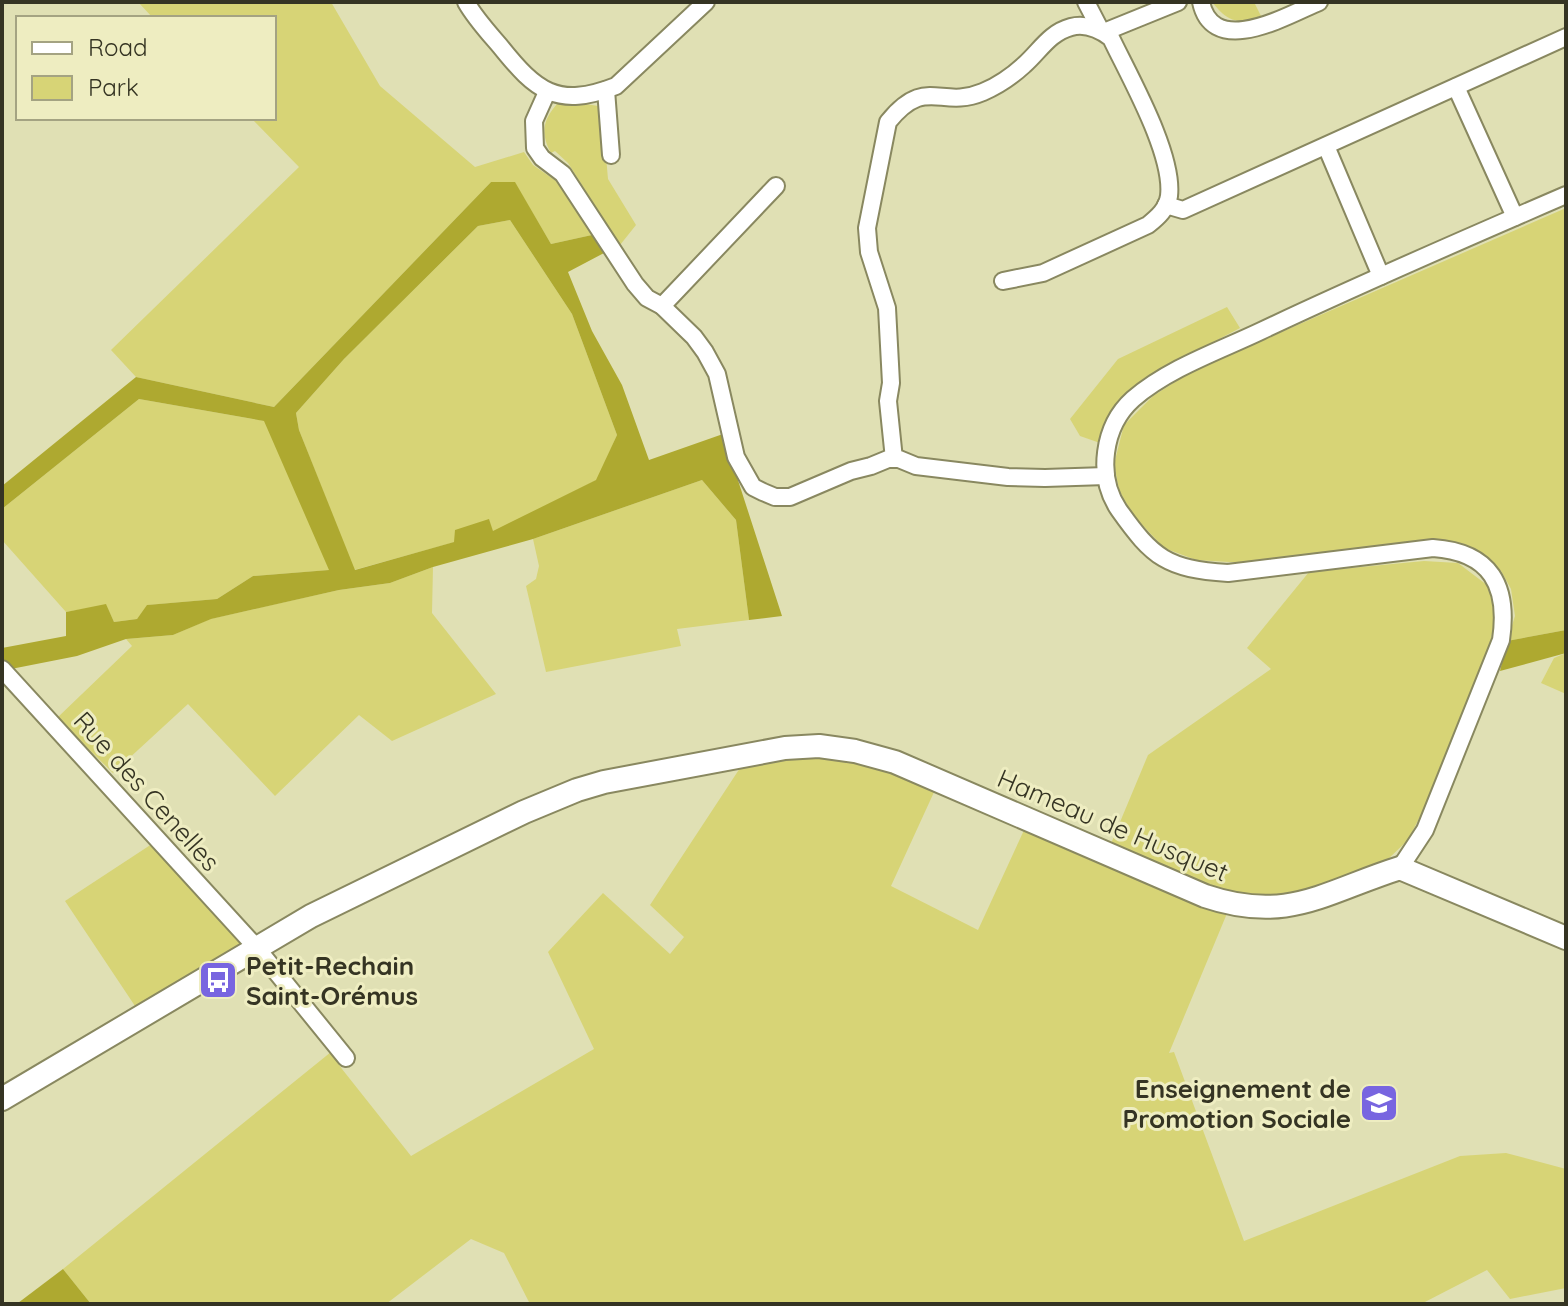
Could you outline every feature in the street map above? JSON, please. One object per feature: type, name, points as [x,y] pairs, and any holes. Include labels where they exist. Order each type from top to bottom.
[{"type":"street","points":[[466,2],[529,80],[547,92],[583,95],[606,90],[631,74],[706,2]]},
{"type":"street","points":[[1003,281],[1043,273],[1148,225],[1166,205],[1169,184],[1151,121],[1111,38],[1102,31],[1086,2]]},
{"type":"street","points":[[894,459],[888,401],[891,383],[887,308],[869,252],[867,228],[888,122],[916,97],[960,97],[998,85],[1025,64],[1056,32],[1074,26],[1102,31],[1178,2]]},
{"type":"street","points":[[1201,2],[1212,23],[1241,32],[1255,30],[1319,2]]},
{"type":"street","points":[[1166,205],[1183,210],[1566,37]]},
{"type":"street","points":[[1456,87],[1515,217]]},
{"type":"street","points":[[606,90],[611,155]]},
{"type":"street","points":[[547,92],[534,121],[535,148],[542,158],[563,174],[635,284],[694,337],[717,374],[736,457],[753,487],[775,497],[790,497],[851,471],[894,459],[916,466],[1008,477],[1106,476]]},
{"type":"street","points":[[1326,146],[1381,276]]},
{"type":"street","points":[[662,306],[776,186]]},
{"type":"street","points":[[1566,195],[1312,307],[1188,366],[1132,400],[1105,444],[1106,476],[1115,504],[1148,548],[1171,564],[1228,573],[1433,548],[1455,549],[1469,555],[1494,578],[1505,613],[1501,640],[1425,830],[1400,868],[1566,938]]},
{"type":"street","name":"Rue des Cenelles","points":[[2,669],[256,947],[346,1058]]},
{"type":"street","name":"Hameau de Husquet","points":[[2,1099],[311,916],[524,812],[604,782],[746,754],[819,746],[855,751],[895,762],[1230,905],[1258,909],[1299,904],[1400,868]]},
{"type":"green space","points":[[138,2],[331,2],[380,86],[475,167],[524,152],[533,165],[556,181],[592,235],[551,244],[515,183],[491,182],[274,407],[136,377],[111,350],[299,167],[253,120],[276,120],[276,16],[151,16]]},
{"type":"green space","points":[[1212,2],[1254,2],[1261,16],[1234,20]]},
{"type":"green space","points":[[557,104],[598,106],[602,111],[608,179],[636,225],[620,245],[568,163],[555,151],[551,153],[546,140],[546,122]]},
{"type":"green space","points":[[1566,208],[1566,630],[1507,641],[1515,616],[1511,589],[1501,571],[1465,544],[1432,540],[1246,563],[1196,560],[1164,548],[1133,515],[1119,490],[1114,464],[1124,425],[1153,396],[1192,371]]},
{"type":"green space","points":[[510,220],[572,314],[617,435],[597,480],[493,532],[489,520],[455,542],[354,570],[299,430],[296,413],[344,359],[478,226]]},
{"type":"green space","points":[[1227,307],[1240,328],[1143,379],[1113,409],[1100,443],[1080,436],[1070,419],[1118,359]]},
{"type":"green space","points":[[139,399],[265,421],[330,570],[253,576],[217,599],[148,605],[137,619],[114,622],[106,605],[66,612],[2,540],[2,509]]},
{"type":"green space","points":[[702,480],[736,520],[749,620],[677,629],[681,646],[546,672],[526,586],[536,579],[539,566],[533,539]]},
{"type":"green space","points":[[1424,561],[1458,563],[1487,585],[1497,606],[1489,650],[1432,793],[1408,840],[1386,861],[1339,882],[1279,902],[1234,898],[1110,846],[1148,755],[1271,669],[1247,648],[1309,572]]},
{"type":"green space","points":[[433,567],[432,613],[496,694],[392,741],[359,715],[275,796],[188,704],[113,773],[57,718],[132,646],[126,639],[173,635],[210,619],[339,590],[390,583]]},
{"type":"green space","points":[[1566,653],[1566,694],[1541,683],[1554,658]]},
{"type":"green space","points":[[806,755],[866,763],[935,790],[891,886],[978,930],[1025,828],[1228,911],[1169,1053],[1174,1052],[1244,1241],[1460,1156],[1506,1153],[1566,1169],[1566,1288],[1510,1299],[1487,1270],[1421,1304],[530,1304],[504,1253],[471,1239],[386,1304],[91,1304],[63,1269],[331,1052],[411,1156],[594,1049],[548,952],[603,893],[670,954],[684,937],[650,905],[742,765]]},
{"type":"green space","points":[[158,840],[243,938],[242,948],[139,1012],[65,901]]},
{"type":"shaded area","points":[[491,182],[515,182],[551,244],[592,235],[604,253],[568,272],[592,331],[622,385],[649,460],[723,434],[782,616],[749,620],[736,520],[702,480],[533,539],[433,567],[390,583],[339,590],[211,619],[173,635],[126,639],[77,656],[11,669],[2,661],[2,648],[66,636],[66,612],[106,604],[114,622],[137,619],[147,605],[217,599],[253,576],[329,570],[264,421],[139,399],[2,509],[2,486],[136,377],[274,407]],"holes":[[[510,220],[572,314],[617,435],[596,480],[493,531],[489,519],[455,530],[454,542],[355,570],[299,430],[296,413],[344,359],[478,226]]]},
{"type":"shaded area","points":[[1566,630],[1566,653],[1500,671],[1507,641]]},
{"type":"shaded area","points":[[63,1269],[91,1304],[18,1303]]},
{"type":"place","name":"Petit-Rechain Saint-Orémus","points":[[218,980]]},
{"type":"place","name":"Enseignement de Promotion Sociale","points":[[1379,1103]]}]
